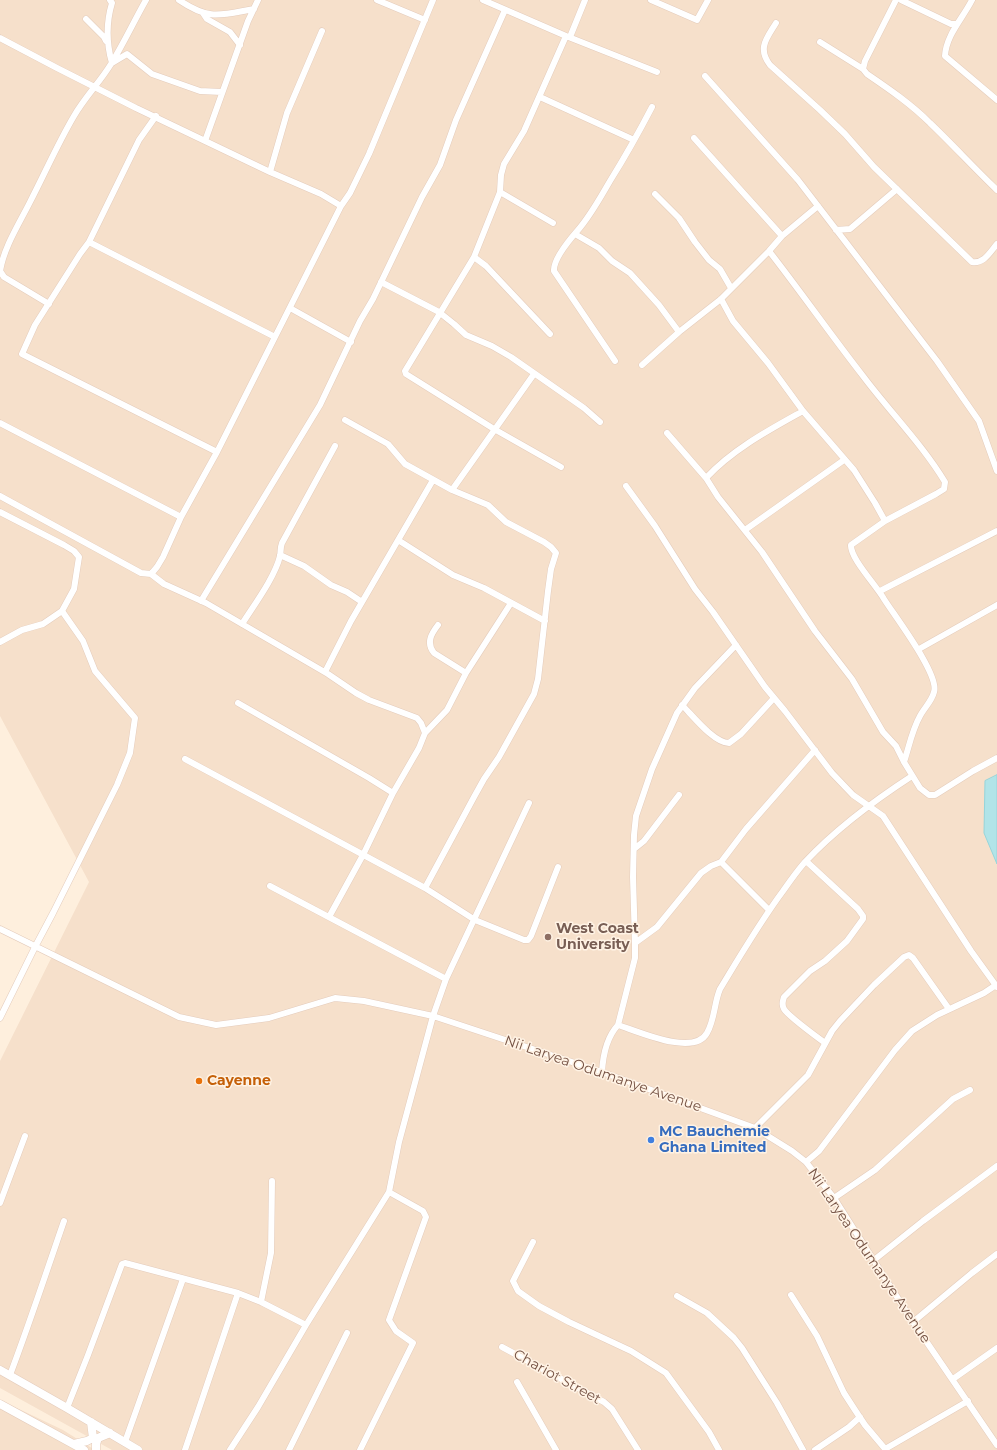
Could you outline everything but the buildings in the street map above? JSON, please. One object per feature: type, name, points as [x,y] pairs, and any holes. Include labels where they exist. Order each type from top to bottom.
[{"type":"street","points":[[107,44],[107,17],[112,3],[110,0]]},
{"type":"street","points":[[49,304],[4,277],[0,272],[1,265],[21,221],[73,117],[84,99],[95,87],[112,63],[146,0]]},
{"type":"street","points":[[179,0],[201,11],[216,16],[254,9]]},
{"type":"street","points":[[205,141],[222,92],[258,0]]},
{"type":"street","points":[[377,0],[425,20]]},
{"type":"street","points":[[151,574],[157,568],[163,557],[181,517],[217,452],[274,337],[342,206],[350,194],[369,154],[433,0]]},
{"type":"street","points":[[483,0],[568,37],[657,72]]},
{"type":"street","points":[[561,467],[494,429],[413,378],[405,371],[439,312],[474,257],[500,192],[501,175],[504,164],[524,131],[585,0]]},
{"type":"street","points":[[651,0],[697,20],[708,0]]},
{"type":"street","points":[[863,69],[865,61],[896,0]]},
{"type":"street","points":[[901,0],[951,24],[956,24]]},
{"type":"street","points":[[972,0],[966,12],[956,24],[947,46],[946,56],[997,100]]},
{"type":"street","points":[[201,601],[320,405],[422,197],[440,165],[456,120],[505,10]]},
{"type":"street","points":[[201,11],[208,19],[230,32],[240,45]]},
{"type":"street","points":[[86,18],[104,36],[112,63]]},
{"type":"street","points":[[776,22],[764,44],[763,51],[765,58],[770,65],[845,134],[874,167],[972,262],[978,263],[982,261],[997,244]]},
{"type":"street","points":[[270,172],[288,109],[322,31]]},
{"type":"street","points":[[0,38],[95,87],[270,172],[321,194],[342,206]]},
{"type":"street","points":[[820,42],[863,69],[867,74],[930,122],[973,168],[997,190]]},
{"type":"street","points":[[112,63],[128,54],[152,74],[200,91],[222,92]]},
{"type":"street","points":[[705,76],[798,180],[937,361],[980,421],[997,471]]},
{"type":"street","points":[[540,97],[634,140]]},
{"type":"street","points":[[615,360],[554,270],[554,266],[575,234],[588,218],[652,107]]},
{"type":"street","points":[[156,116],[139,140],[89,242],[35,325],[22,354],[217,452]]},
{"type":"street","points":[[694,138],[782,236]]},
{"type":"street","points":[[836,230],[850,229],[897,189]]},
{"type":"street","points":[[500,192],[552,223]]},
{"type":"street","points":[[655,194],[679,218],[695,242],[720,269],[731,288]]},
{"type":"street","points":[[642,365],[679,332],[721,298],[769,251],[782,236],[818,206]]},
{"type":"street","points":[[575,234],[599,248],[612,261],[630,273],[659,305],[679,332]]},
{"type":"street","points":[[89,242],[274,337]]},
{"type":"street","points":[[769,251],[862,375],[924,451],[945,482],[944,488],[936,494],[885,521],[856,540],[851,545],[851,550],[859,564],[880,591],[919,649],[934,684],[934,693],[915,726],[904,762]]},
{"type":"street","points":[[474,257],[486,266],[550,334]]},
{"type":"street","points":[[381,282],[439,312],[466,335],[503,352],[565,394],[600,422]]},
{"type":"street","points":[[721,298],[733,321],[768,363],[803,411],[854,470],[864,484],[885,521]]},
{"type":"street","points":[[290,308],[351,342]]},
{"type":"street","points":[[452,490],[534,374]]},
{"type":"street","points":[[706,478],[713,470],[732,455],[766,431],[803,411]]},
{"type":"street","points":[[345,420],[388,444],[405,464],[452,490],[488,506],[506,522],[544,542],[556,553],[551,569],[538,679],[534,694],[500,757],[478,791],[425,888]]},
{"type":"street","points":[[0,423],[181,517]]},
{"type":"street","points":[[667,433],[706,478],[718,496],[762,552],[814,631],[852,679],[883,732],[896,746],[912,776],[923,792],[929,795],[935,795],[973,770],[997,758]]},
{"type":"street","points":[[242,624],[272,576],[280,555],[282,544],[335,446]]},
{"type":"street","points":[[745,530],[844,460]]},
{"type":"street","points":[[325,672],[343,635],[433,480]]},
{"type":"street","points":[[626,486],[655,526],[695,589],[713,612],[765,687],[832,773],[853,795],[883,816],[967,945],[996,986],[949,1009],[912,1030],[886,1061],[819,1152],[806,1162]]},
{"type":"street","points":[[0,496],[141,573],[151,574],[164,584],[201,601],[325,672],[369,700],[417,718],[422,723],[425,733]]},
{"type":"street","points":[[0,512],[64,545],[79,557],[74,589],[62,611],[43,624],[22,630],[0,642]]},
{"type":"street","points":[[880,591],[997,531]]},
{"type":"street","points":[[398,540],[453,575],[484,588],[545,621]]},
{"type":"street","points":[[280,555],[304,566],[331,585],[347,592],[362,602]]},
{"type":"street","points":[[329,917],[363,855],[393,793],[419,748],[425,733],[447,710],[466,673],[511,603]]},
{"type":"street","points":[[919,649],[997,605]]},
{"type":"street","points":[[0,1018],[117,785],[130,753],[135,718],[95,671],[83,641],[62,611]]},
{"type":"street","points":[[438,626],[432,633],[429,642],[430,648],[466,673]]},
{"type":"street","points":[[602,1072],[603,1057],[607,1043],[611,1034],[618,1025],[635,958],[633,877],[636,816],[652,769],[670,727],[682,705],[695,688],[736,645]]},
{"type":"street","points":[[682,705],[714,737],[721,742],[729,743],[741,734],[774,698]]},
{"type":"street","points":[[238,703],[393,793]]},
{"type":"street","points":[[635,943],[657,927],[701,873],[711,866],[721,862],[746,829],[815,750]]},
{"type":"street","points":[[185,759],[425,888],[475,920],[524,940],[528,940],[531,936],[558,867]]},
{"type":"street","points":[[618,1025],[677,1042],[687,1043],[701,1039],[706,1035],[711,1025],[720,989],[769,910],[806,861],[843,826],[912,776]]},
{"type":"street","points":[[634,849],[644,841],[679,796]]},
{"type":"street","points":[[230,1450],[258,1407],[306,1325],[389,1192],[399,1142],[433,1016],[446,979],[529,803]]},
{"type":"street","points":[[806,861],[864,916],[847,941],[825,961],[810,972],[784,997],[782,1002],[784,1009],[787,1012],[825,1043]]},
{"type":"street","points":[[721,862],[769,910]]},
{"type":"street","points":[[270,886],[446,979]]},
{"type":"street","name":"Nii Laryea Odumanye Avenue","points":[[0,929],[179,1017],[216,1025],[269,1018],[335,998],[364,1001],[433,1016],[602,1072],[755,1128],[792,1151],[806,1162],[834,1198],[913,1322],[997,1445]]},
{"type":"street","points":[[755,1128],[808,1075],[832,1031],[840,1021],[874,985],[904,957],[909,955],[913,958],[949,1009]]},
{"type":"street","points":[[834,1198],[875,1170],[953,1099],[970,1090]]},
{"type":"street","points":[[0,1203],[25,1136]]},
{"type":"street","points":[[874,1260],[923,1221],[997,1166]]},
{"type":"street","points":[[261,1302],[271,1253],[272,1181]]},
{"type":"street","points":[[360,1450],[413,1343],[396,1331],[389,1320],[426,1217],[423,1211],[389,1192]]},
{"type":"street","points":[[10,1375],[64,1221]]},
{"type":"street","points":[[533,1242],[513,1281],[518,1291],[528,1299],[550,1312],[631,1351],[666,1373],[709,1432],[719,1450]]},
{"type":"street","points":[[913,1322],[997,1254]]},
{"type":"street","points":[[67,1408],[122,1264],[125,1263],[238,1293],[261,1302],[306,1325]]},
{"type":"street","points":[[125,1442],[183,1279]]},
{"type":"street","points":[[185,1450],[238,1293]]},
{"type":"street","points":[[791,1295],[816,1336],[844,1393],[860,1417],[885,1449],[968,1401]]},
{"type":"street","points":[[677,1296],[707,1313],[734,1338],[777,1403],[803,1450]]},
{"type":"street","points":[[289,1450],[347,1333]]},
{"type":"street","name":"Chariot Street","points":[[502,1347],[604,1402],[612,1409],[638,1450]]},
{"type":"street","points":[[953,1379],[997,1348]]},
{"type":"street","points":[[0,1370],[138,1450]]},
{"type":"street","points":[[517,1382],[556,1450]]},
{"type":"street","points":[[0,1404],[84,1450]]},
{"type":"street","points":[[815,1450],[849,1427],[860,1417]]},
{"type":"street","points":[[74,1444],[93,1438],[91,1422]]},
{"type":"street","points":[[96,1450],[98,1438],[110,1433]]},
{"type":"shaded area","points":[[0,0],[997,0],[997,1450],[112,1450],[0,1388],[0,1061],[89,882],[0,716]]},
{"type":"shaded area","points":[[0,1400],[63,1430],[95,1450],[0,1450]]},
{"type":"water","points":[[997,775],[997,864],[984,833],[985,781]]},
{"type":"place","name":"West Coast University","points":[[548,937]]},
{"type":"place","name":"Cayenne","points":[[199,1081]]},
{"type":"place","name":"MC Bauchemie Ghana Limited","points":[[651,1140]]}]
